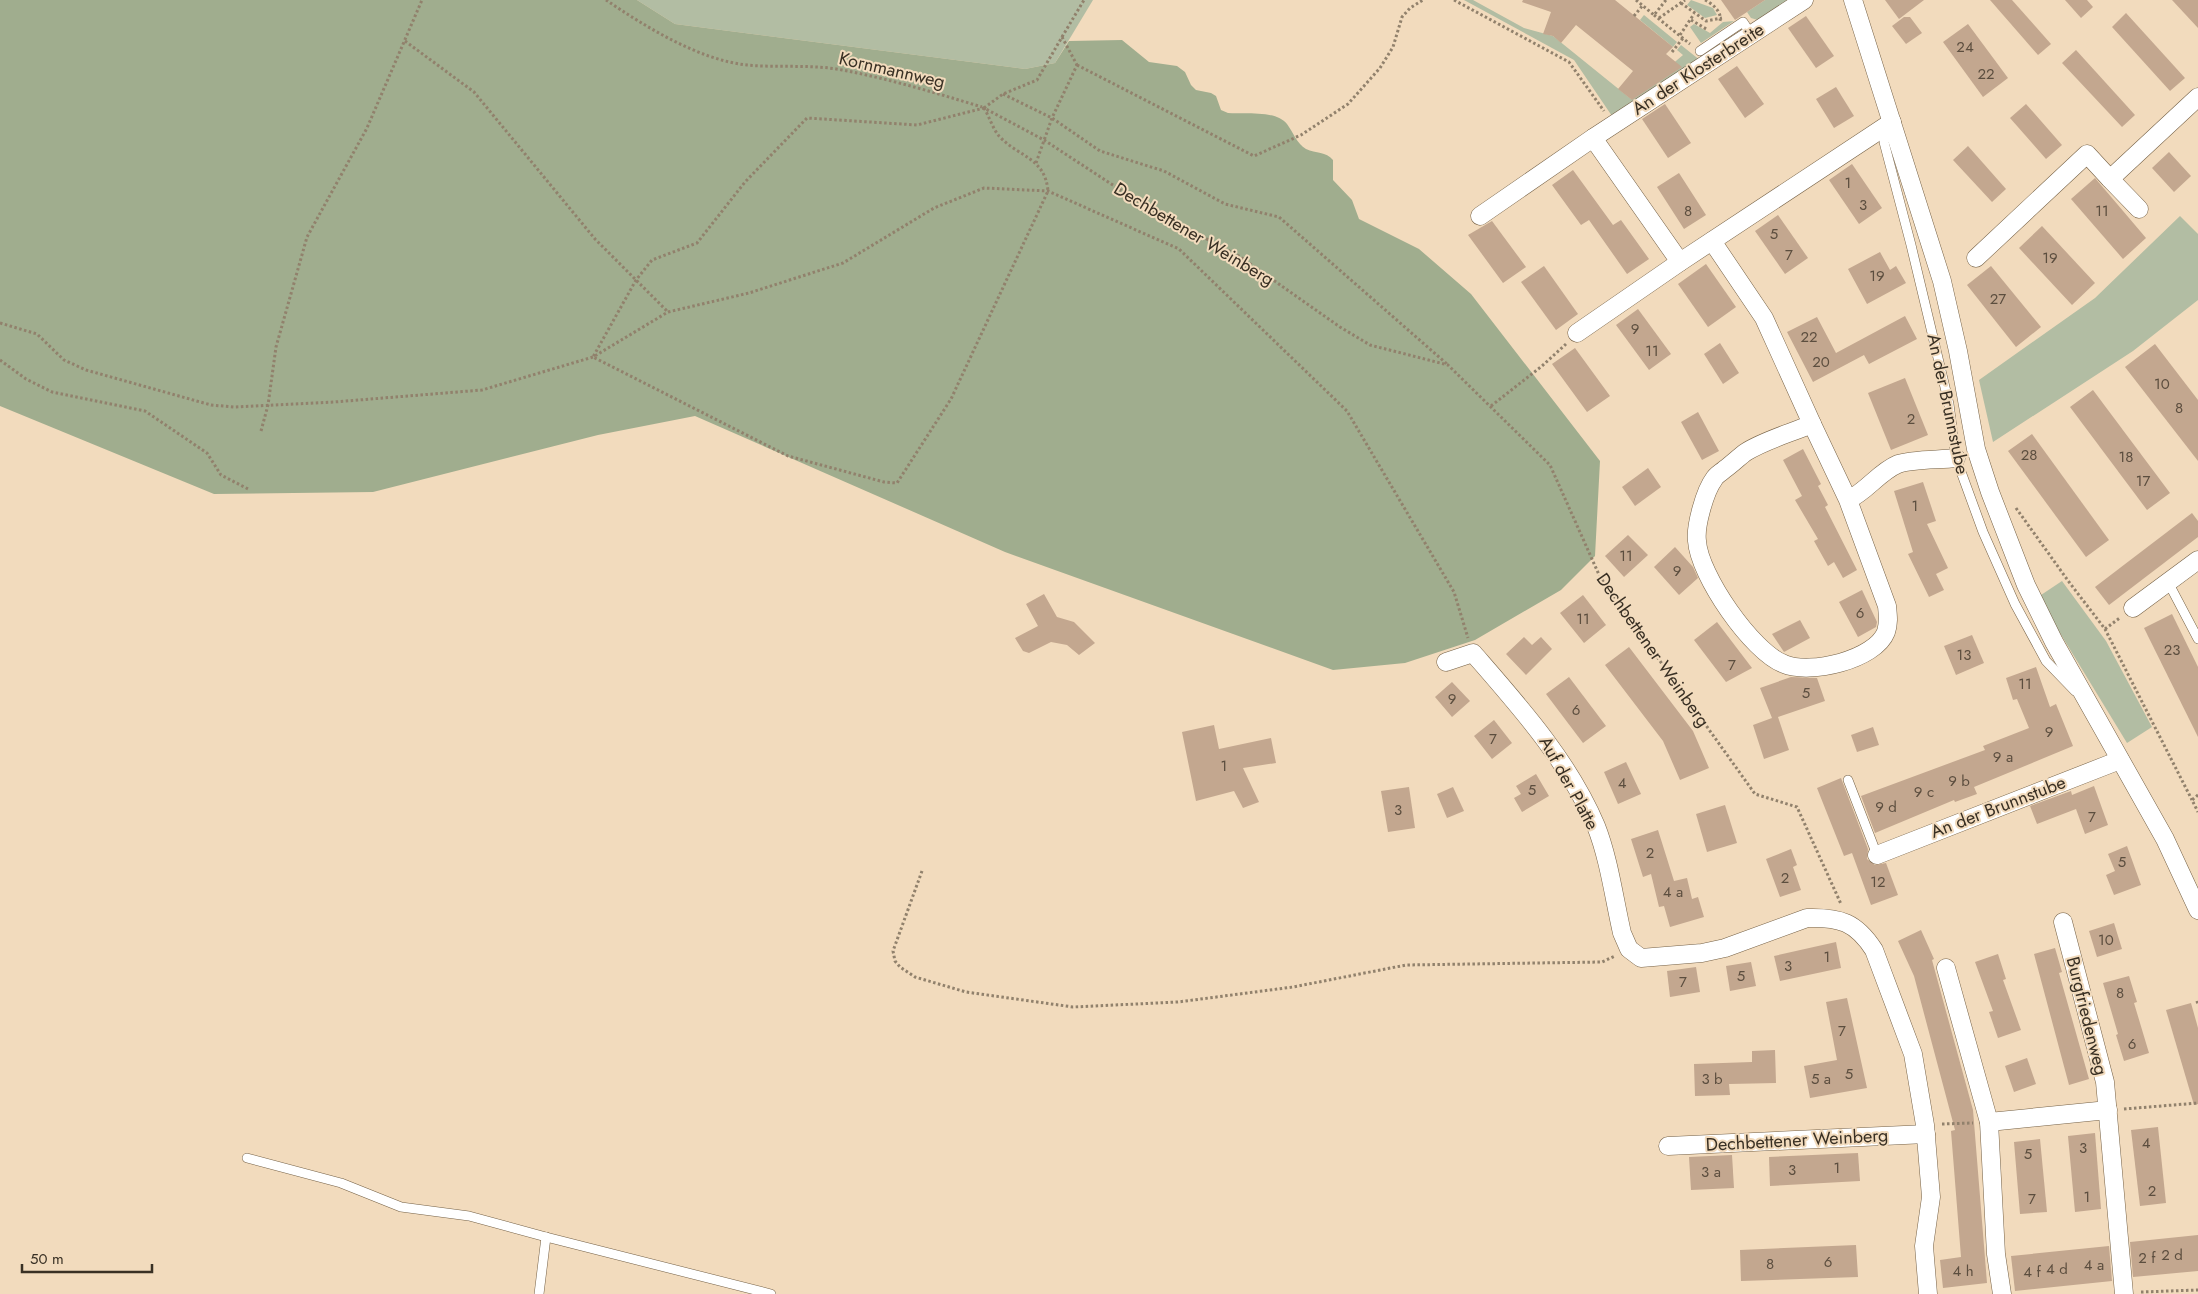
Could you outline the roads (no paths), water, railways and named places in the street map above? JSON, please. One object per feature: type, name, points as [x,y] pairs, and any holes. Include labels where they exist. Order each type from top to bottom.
[{"type":"street","name":"An der Klosterbreite","points":[[1480,216],[1612,124],[1804,0]]},
{"type":"street","name":"An der Brunnstube","points":[[1853,0],[1942,282],[1958,351],[1976,449],[1990,492],[2026,585],[2054,642],[2165,839],[2198,910]]},
{"type":"street","points":[[2110,179],[2198,97]]},
{"type":"street","points":[[1577,333],[1680,262],[1892,122]]},
{"type":"street","points":[[1593,138],[1680,262]]},
{"type":"street","points":[[1976,258],[2087,154],[2139,209]]},
{"type":"street","points":[[1712,241],[1764,318],[1848,500],[1887,606],[1889,621],[1885,634],[1875,647],[1865,654],[1838,663],[1799,668],[1783,664],[1761,648],[1727,609],[1704,569],[1696,540],[1701,510],[1714,478],[1746,452],[1812,424]]},
{"type":"street","points":[[1848,500],[1858,496],[1887,471],[1899,464],[1956,458]]},
{"type":"street","points":[[2133,608],[2198,560]]},
{"type":"street","name":"Auf der Platte","points":[[1446,662],[1473,653],[1539,730],[1577,790],[1596,826],[1622,933],[1635,953],[1702,953],[1718,950],[1808,918],[1821,918],[1850,923],[1866,937],[1874,950],[1913,1054],[1926,1130]]},
{"type":"street","name":"An der Brunnstube","points":[[1876,854],[2120,760]]},
{"type":"street","name":"Burgfriedenweg","points":[[2063,922],[2105,1082],[2124,1294]]},
{"type":"street","points":[[1946,968],[1989,1122],[1996,1254],[2002,1294]]},
{"type":"street","points":[[1989,1122],[2108,1110]]},
{"type":"street","points":[[1926,1130],[1931,1197],[1924,1246],[1928,1294]]},
{"type":"street","name":"Dechbettener Weinberg","points":[[1668,1146],[1926,1130]]},
{"type":"lane","points":[[1700,51],[1743,22],[1751,34]]},
{"type":"lane","name":"An der Brunnstube","points":[[1892,122],[1884,142],[1949,404],[1956,458],[1983,532],[2015,604],[2046,661],[2097,716]]},
{"type":"lane","points":[[2168,582],[2198,639]]},
{"type":"lane","points":[[1848,780],[1876,854]]},
{"type":"lane","points":[[247,1158],[341,1183],[401,1206],[469,1216],[546,1238],[772,1294]]},
{"type":"lane","points":[[539,1294],[546,1238]]}]
